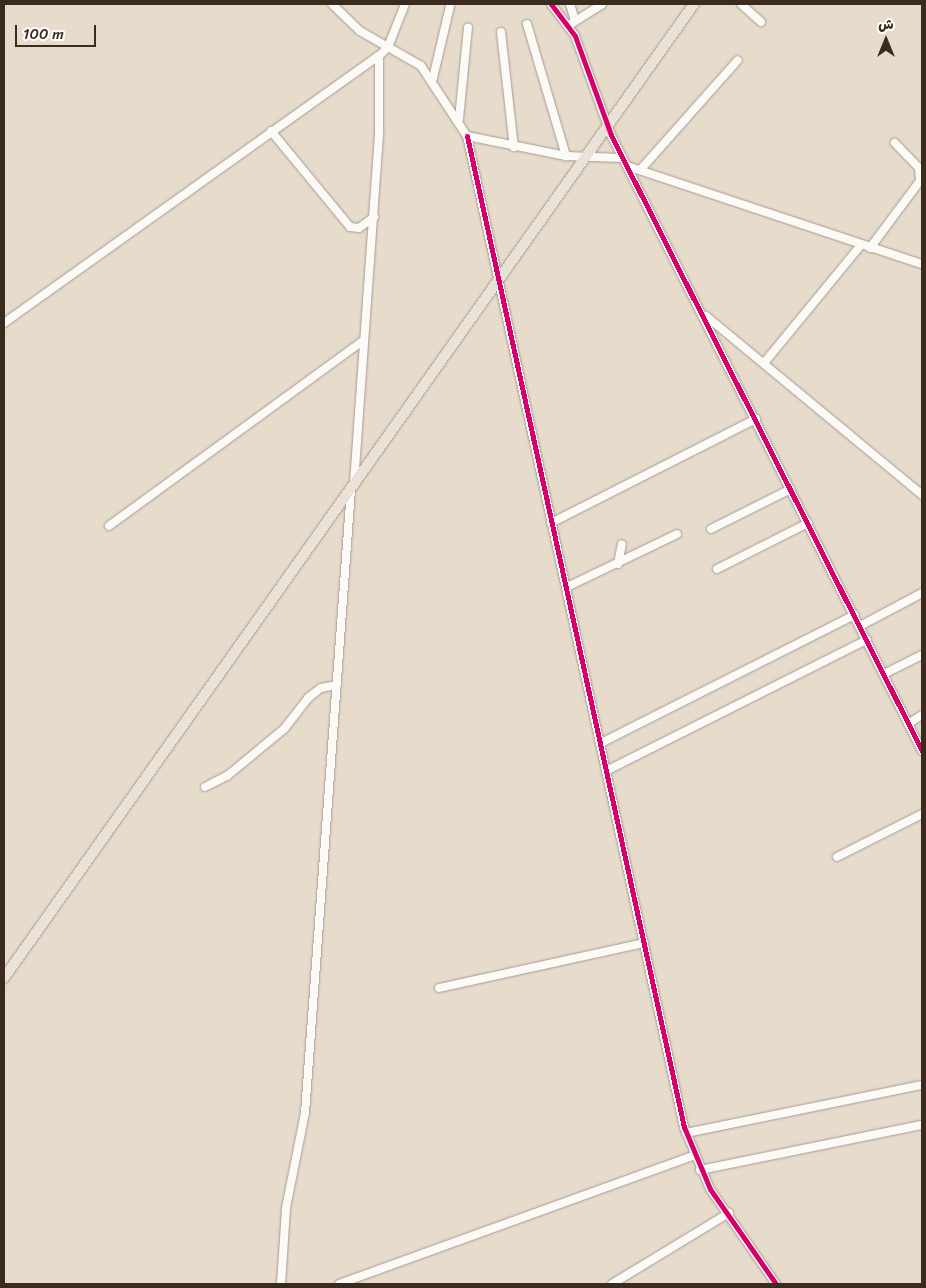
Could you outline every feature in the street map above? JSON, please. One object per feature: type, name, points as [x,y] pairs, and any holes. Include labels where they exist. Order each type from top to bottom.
[{"type":"main road","points":[[4,978],[583,161],[607,130],[694,4]]},
{"type":"street","points":[[332,4],[360,31],[421,66],[433,78],[459,119],[467,136],[497,283],[567,587],[686,1133],[693,1156],[700,1170],[776,1284]]},
{"type":"street","points":[[4,323],[271,131],[379,56],[388,47],[405,4]]},
{"type":"street","points":[[551,4],[572,23]]},
{"type":"street","points":[[570,4],[572,23],[607,130],[702,311],[922,751]]},
{"type":"street","points":[[572,23],[602,4]]},
{"type":"street","points":[[742,4],[761,22]]},
{"type":"street","points":[[433,78],[450,6]]},
{"type":"street","points":[[527,24],[566,156]]},
{"type":"street","points":[[459,119],[468,27]]},
{"type":"street","points":[[501,32],[514,147]]},
{"type":"street","points":[[281,1284],[286,1208],[305,1112],[374,217],[379,56]]},
{"type":"street","points":[[642,168],[738,60]]},
{"type":"street","points":[[271,131],[350,227],[359,228],[374,217]]},
{"type":"street","points":[[467,136],[583,161],[622,158]]},
{"type":"street","points":[[870,248],[920,181],[919,168],[895,144]]},
{"type":"street","points":[[627,166],[642,168],[861,245],[922,264]]},
{"type":"street","points":[[764,363],[861,245]]},
{"type":"street","points":[[702,311],[922,495]]},
{"type":"street","points":[[109,526],[363,341]]},
{"type":"street","points":[[551,523],[756,419]]},
{"type":"street","points":[[711,529],[791,490]]},
{"type":"street","points":[[717,569],[808,522]]},
{"type":"street","points":[[567,587],[618,564],[676,534]]},
{"type":"street","points":[[618,564],[622,544]]},
{"type":"street","points":[[860,626],[922,593]]},
{"type":"street","points":[[600,744],[854,615]]},
{"type":"street","points":[[606,771],[867,640]]},
{"type":"street","points":[[884,674],[922,655]]},
{"type":"street","points":[[205,787],[227,776],[284,729],[308,698],[321,688],[337,686]]},
{"type":"street","points":[[908,724],[922,715]]},
{"type":"street","points":[[837,856],[922,814]]},
{"type":"street","points":[[439,988],[644,943]]},
{"type":"street","points":[[686,1133],[922,1085]]},
{"type":"street","points":[[700,1170],[922,1125]]},
{"type":"street","points":[[338,1284],[693,1156]]},
{"type":"street","points":[[612,1284],[729,1214]]},
{"type":"cycle path","points":[[551,4],[575,36],[611,135],[922,751]]},
{"type":"cycle path","points":[[467,136],[684,1127],[710,1189],[776,1284]]}]
